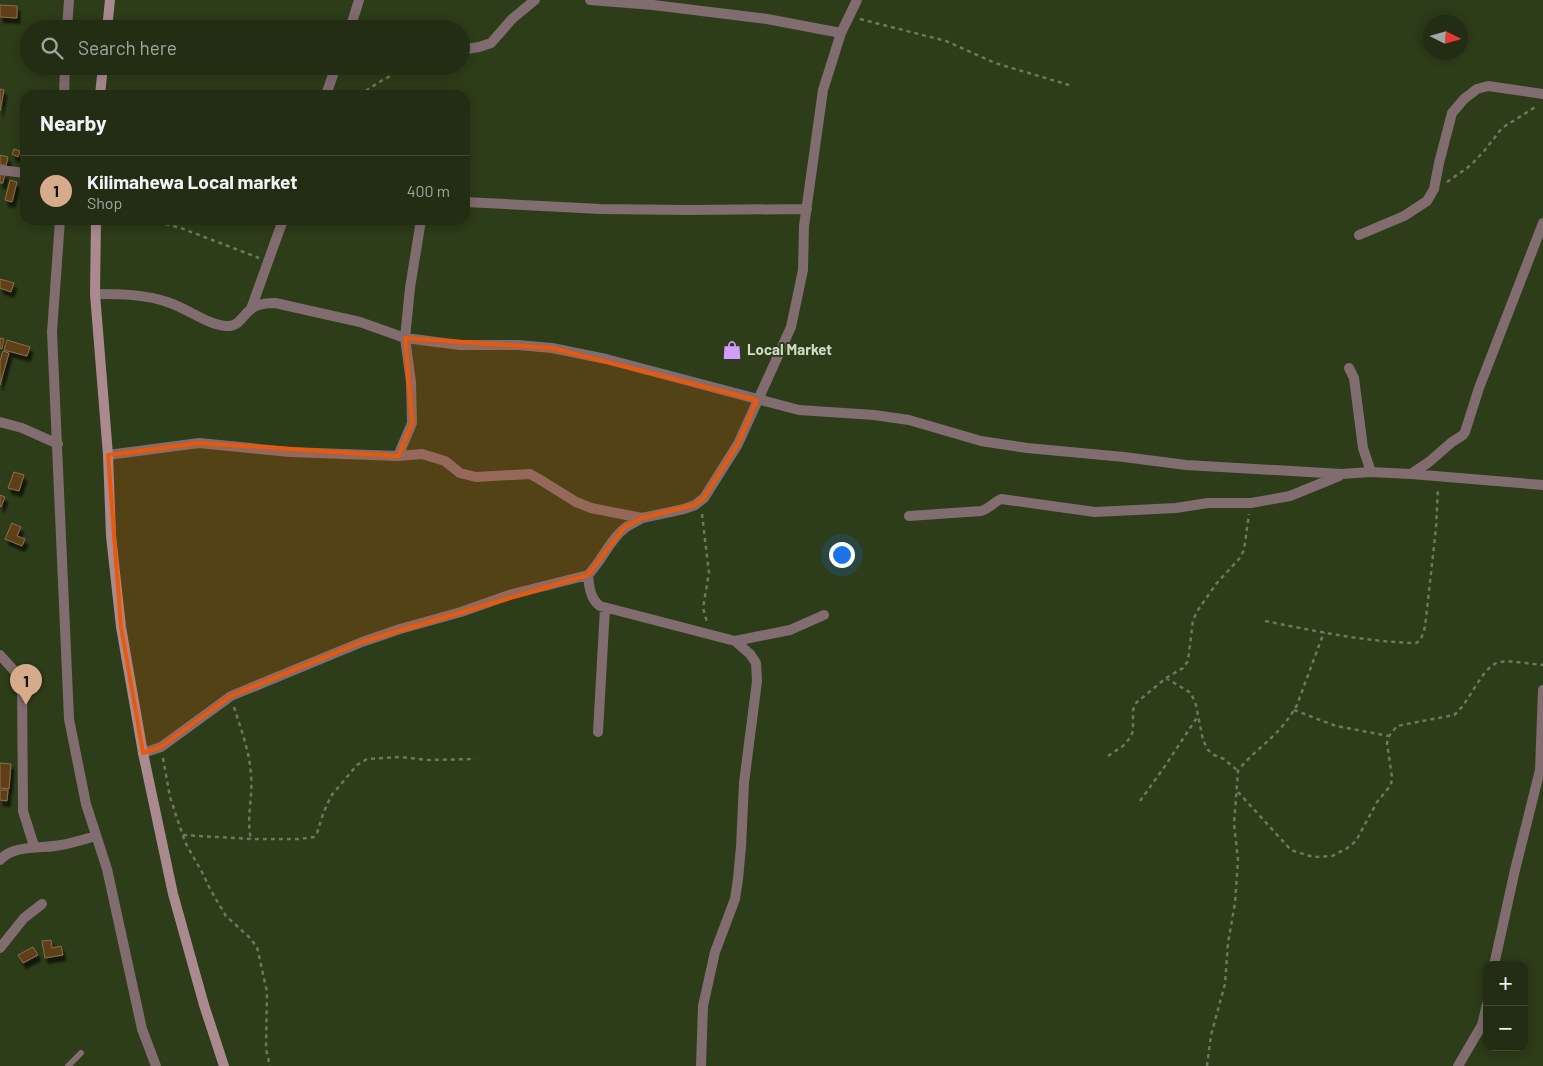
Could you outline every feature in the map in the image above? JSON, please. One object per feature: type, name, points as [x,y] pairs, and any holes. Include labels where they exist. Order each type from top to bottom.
[{"type":"main road","points":[[107,20],[110,0]]},
{"type":"main road","points":[[101,90],[102,75]]},
{"type":"main road","points":[[96,225],[95,294],[108,455],[111,536],[121,627],[143,753],[173,894],[204,1005],[224,1066]]},
{"type":"street","points":[[68,20],[69,0]]},
{"type":"street","points":[[354,20],[360,0]]},
{"type":"street","points":[[470,48],[491,43],[512,19],[535,0]]},
{"type":"street","points":[[590,0],[652,5],[758,18],[841,33]]},
{"type":"street","points":[[143,753],[161,747],[231,696],[362,642],[400,628],[461,612],[509,595],[588,575],[624,528],[642,518],[684,509],[695,505],[701,500],[738,444],[791,327],[803,270],[804,226],[823,90],[841,33],[857,0]]},
{"type":"street","points":[[64,90],[65,75]]},
{"type":"street","points":[[328,90],[333,75]]},
{"type":"street","points":[[1359,235],[1404,216],[1427,201],[1434,188],[1452,113],[1464,99],[1477,89],[1488,86],[1543,94]]},
{"type":"street","points":[[0,170],[20,172]]},
{"type":"street","points":[[470,202],[610,209],[807,209]]},
{"type":"street","points":[[1411,474],[1429,462],[1465,432],[1478,388],[1543,223]]},
{"type":"street","points":[[60,225],[52,332],[69,719],[86,804],[107,869],[142,1029],[156,1066]]},
{"type":"street","points":[[95,294],[128,294],[170,303],[219,325],[228,327],[237,325],[251,309],[281,225]]},
{"type":"street","points":[[398,456],[412,423],[411,382],[404,338],[420,225]]},
{"type":"street","points":[[251,309],[265,303],[275,303],[360,322],[404,338],[460,345],[518,345],[552,348],[606,359],[799,410],[909,420],[981,441],[1027,448],[1186,465],[1342,474],[1371,472],[1411,474],[1543,485]]},
{"type":"street","points":[[1349,368],[1354,378],[1363,448],[1371,472]]},
{"type":"street","points":[[0,422],[22,428],[58,444]]},
{"type":"street","points":[[108,455],[199,443],[290,452],[398,456],[422,454],[445,462],[460,473],[476,477],[530,474],[576,502],[591,508],[642,518]]},
{"type":"street","points":[[909,516],[981,511],[986,510],[1001,499],[1095,512],[1176,508],[1208,503],[1251,503],[1290,496],[1342,474]]},
{"type":"street","points":[[588,575],[590,590],[596,603],[605,608],[735,641],[750,654],[756,663],[757,681],[745,774],[738,879],[735,899],[715,952],[703,1006],[700,1066]]},
{"type":"street","points":[[598,732],[605,608]]},
{"type":"street","points":[[735,641],[790,630],[824,615]]},
{"type":"street","points":[[0,655],[22,682],[23,811],[34,846]]},
{"type":"street","points":[[1495,961],[1540,770],[1543,690]]},
{"type":"street","points":[[1,859],[6,855],[34,846],[59,846],[96,836]]},
{"type":"street","points":[[0,948],[24,918],[42,904]]},
{"type":"street","points":[[1458,1066],[1482,1025],[1487,1006]]},
{"type":"lane","points":[[68,1066],[81,1053]]},
{"type":"path","points":[[849,17],[946,41],[995,63],[1069,85]]},
{"type":"path","points":[[367,90],[392,75]]},
{"type":"path","points":[[1434,188],[1442,186],[1471,165],[1486,150],[1502,128],[1543,102]]},
{"type":"path","points":[[169,225],[267,261]]},
{"type":"path","points":[[1265,621],[1324,632],[1394,642],[1416,643],[1421,638],[1425,627],[1436,528],[1439,477]]},
{"type":"path","points":[[701,500],[709,573],[703,608],[706,620],[720,637]]},
{"type":"path","points":[[1108,756],[1130,738],[1133,731],[1133,710],[1136,703],[1166,678],[1183,668],[1188,661],[1193,620],[1198,610],[1216,584],[1239,559],[1244,550],[1251,503]]},
{"type":"path","points":[[1207,1066],[1211,1035],[1225,984],[1228,944],[1235,903],[1238,860],[1234,824],[1238,791],[1238,771],[1274,735],[1294,710],[1324,632]]},
{"type":"path","points":[[1238,791],[1291,850],[1313,857],[1332,856],[1356,841],[1377,802],[1391,785],[1392,777],[1387,743],[1389,736],[1397,726],[1454,714],[1461,710],[1493,664],[1502,662],[1543,665]]},
{"type":"path","points":[[1166,678],[1191,693],[1196,705],[1203,740],[1208,750],[1224,759],[1238,771]]},
{"type":"path","points":[[231,696],[249,756],[252,778],[249,817],[251,839]]},
{"type":"path","points":[[1294,710],[1336,726],[1389,736]]},
{"type":"path","points":[[1140,801],[1198,716]]},
{"type":"path","points":[[161,747],[170,797],[183,835],[226,916],[257,947],[267,992],[266,1049],[270,1066]]},
{"type":"path","points":[[183,835],[251,839],[314,837],[318,833],[323,814],[331,796],[358,765],[367,759],[475,759]]},
{"type":"highlighted area","points":[[405,338],[552,348],[757,400],[738,444],[704,498],[695,505],[642,518],[624,528],[588,575],[362,642],[231,696],[161,747],[143,753],[121,627],[108,455],[199,443],[398,456],[412,423]]},
{"type":"building","points":[[0,5],[17,6],[17,18],[0,17]]},
{"type":"building","points":[[0,89],[4,90],[0,111]]},
{"type":"building","points":[[14,149],[20,151],[18,157],[12,154]]},
{"type":"building","points":[[0,155],[8,157],[6,166],[0,164]]},
{"type":"building","points":[[0,172],[5,173],[3,183],[0,183]]},
{"type":"building","points":[[10,180],[17,182],[12,202],[5,200]]},
{"type":"building","points":[[0,279],[14,283],[11,292],[0,288]]},
{"type":"building","points":[[0,338],[4,339],[2,349],[0,348]]},
{"type":"building","points":[[7,340],[30,347],[27,356],[4,350]]},
{"type":"building","points":[[3,351],[9,353],[0,385],[0,361]]},
{"type":"building","points":[[14,472],[24,475],[19,491],[8,488]]},
{"type":"building","points":[[0,495],[5,497],[1,507],[0,506]]},
{"type":"building","points":[[12,523],[21,527],[17,536],[25,539],[22,546],[5,539]]},
{"type":"building","points":[[0,763],[11,764],[9,789],[0,788]]},
{"type":"building","points":[[0,790],[8,790],[7,801],[0,800]]},
{"type":"building","points":[[51,940],[52,948],[61,946],[63,955],[45,958],[42,941]]},
{"type":"building","points":[[33,947],[38,955],[23,963],[18,955]]},
{"type":"place","name":"Local Market","points":[[732,350]]},
{"type":"place","name":"Kilimahewa Local market","points":[[26,705]]}]
